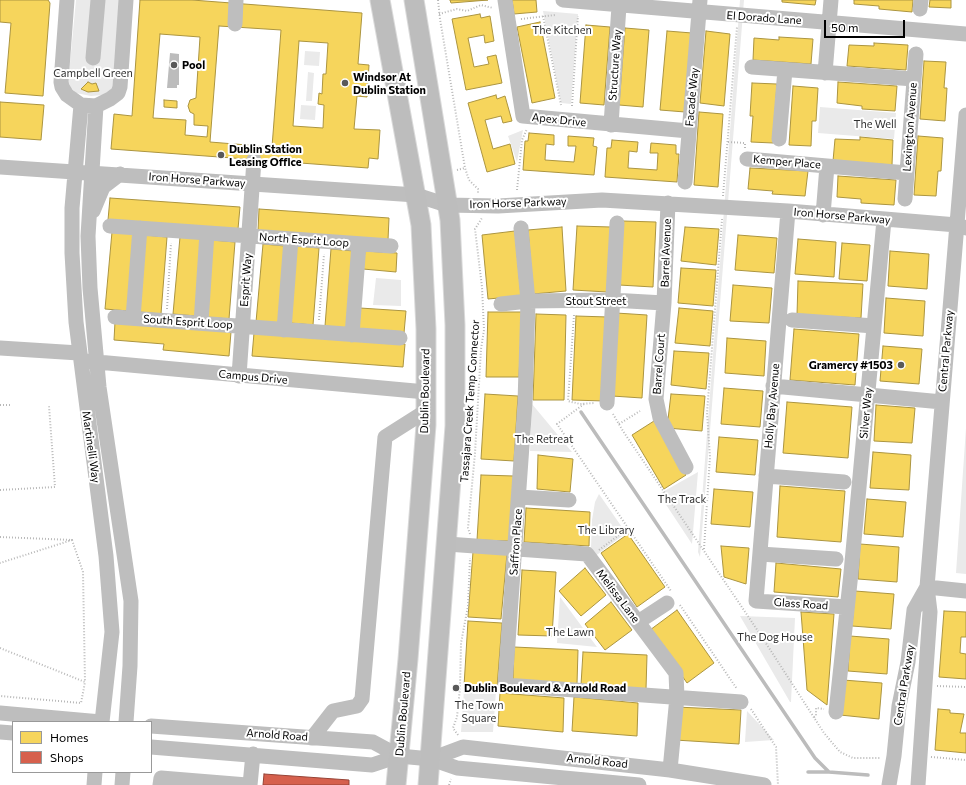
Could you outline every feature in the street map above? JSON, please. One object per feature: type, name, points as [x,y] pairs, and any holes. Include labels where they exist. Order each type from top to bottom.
[{"type":"main road","name":"Dublin Boulevard","points":[[380,0],[422,232],[426,329],[426,412],[408,659],[396,785]]},
{"type":"main road","points":[[414,0],[451,226],[456,332],[455,426],[428,785]]},
{"type":"street","points":[[68,0],[61,82],[67,95],[88,105],[110,99],[118,93],[120,87],[126,0]]},
{"type":"street","points":[[93,58],[98,0]]},
{"type":"street","points":[[234,24],[236,0]]},
{"type":"street","name":"El Dorado Lane","points":[[562,0],[700,6],[829,23],[966,34]]},
{"type":"street","points":[[825,73],[831,0]]},
{"type":"street","name":"Structure Way","points":[[611,125],[612,3]]},
{"type":"street","name":"Apex Drive","points":[[499,4],[523,116],[689,131]]},
{"type":"street","name":"Facade Way","points":[[685,182],[700,6]]},
{"type":"street","name":"Lexington Avenue","points":[[905,199],[916,54]]},
{"type":"street","points":[[752,68],[914,79]]},
{"type":"street","points":[[779,139],[784,70]]},
{"type":"street","points":[[75,171],[88,105]]},
{"type":"street","points":[[88,105],[90,172]]},
{"type":"street","name":"Central Parkway","points":[[918,785],[930,612],[927,587],[942,402],[961,227],[966,115]]},
{"type":"street","name":"Kemper Place","points":[[747,159],[907,173]]},
{"type":"street","name":"Esprit Way","points":[[239,376],[254,160]]},
{"type":"street","points":[[823,215],[827,166]]},
{"type":"street","name":"Iron Horse Parkway","points":[[0,167],[416,195],[447,205],[498,206],[602,200],[788,211],[961,227]]},
{"type":"street","name":"Martinelli Way","points":[[75,171],[72,208],[72,253],[80,356],[106,556],[112,632],[102,721]]},
{"type":"street","name":"Martinelli Way","points":[[90,172],[89,265],[96,362],[131,601],[130,666],[126,721]]},
{"type":"street","name":"Martinelli Way","points":[[89,265],[92,212],[103,187],[120,174]]},
{"type":"street","name":"Barrel Avenue","points":[[664,303],[668,203]]},
{"type":"street","name":"Holly Bay Avenue","points":[[756,601],[788,211]]},
{"type":"street","name":"Silver Way","points":[[836,712],[884,220]]},
{"type":"street","points":[[607,403],[617,223]]},
{"type":"street","points":[[110,226],[249,236]]},
{"type":"street","name":"South Esprit Loop","points":[[133,318],[140,228]]},
{"type":"street","name":"Saffron Place","points":[[521,228],[528,302],[525,403],[516,549],[505,685],[676,697]]},
{"type":"street","points":[[201,323],[207,233]]},
{"type":"street","name":"North Esprit Loop","points":[[249,236],[391,246]]},
{"type":"street","points":[[284,330],[291,239]]},
{"type":"street","name":"North Esprit Loop","points":[[352,335],[359,244]]},
{"type":"street","name":"Stout Street","points":[[501,304],[613,300],[664,303]]},
{"type":"street","name":"Barrel Court","points":[[664,303],[656,399],[660,418],[686,467]]},
{"type":"street","name":"South Esprit Loop","points":[[115,317],[242,326]]},
{"type":"street","points":[[792,320],[874,326]]},
{"type":"street","points":[[242,326],[400,338]]},
{"type":"street","name":"Campus Drive","points":[[0,348],[80,356],[96,362],[426,392]]},
{"type":"street","points":[[774,386],[942,402]]},
{"type":"street","points":[[312,738],[333,712],[357,706],[362,699],[385,437],[426,412]]},
{"type":"street","points":[[766,476],[844,482]]},
{"type":"street","points":[[519,497],[569,500]]},
{"type":"street","name":"Melissa Lane","points":[[447,544],[587,554],[676,674],[676,697],[670,770]]},
{"type":"street","points":[[760,554],[836,559]]},
{"type":"street","points":[[927,587],[966,590]]},
{"type":"street","name":"Central Parkway","points":[[889,785],[894,758],[899,706],[908,662],[914,610],[927,587]]},
{"type":"street","points":[[638,622],[672,600]]},
{"type":"street","name":"Glass Road","points":[[756,601],[847,606]]},
{"type":"street","points":[[676,697],[744,702]]},
{"type":"street","points":[[0,712],[92,721]]},
{"type":"street","name":"Arnold Road","points":[[152,726],[373,742],[399,756],[431,759],[458,768],[639,785]]},
{"type":"street","points":[[0,732],[12,733]]},
{"type":"street","name":"Arnold Road","points":[[152,747],[253,754],[372,765],[399,756]]},
{"type":"street","name":"Arnold Road","points":[[431,759],[463,747],[670,770],[764,785]]},
{"type":"street","points":[[250,785],[253,754]]},
{"type":"street","points":[[94,785],[95,773]]},
{"type":"street","points":[[122,785],[123,773]]},
{"type":"street","points":[[160,782],[246,785]]},
{"type":"path","points":[[438,0],[465,168],[469,180],[478,189]]},
{"type":"path","points":[[440,14],[457,9],[467,11],[482,5],[499,4]]},
{"type":"path","points":[[520,20],[555,14]]},
{"type":"path","points":[[543,16],[561,105]]},
{"type":"path","points":[[572,106],[578,16]]},
{"type":"path","points":[[723,197],[737,26]]},
{"type":"path","points":[[517,190],[522,140],[530,125]]},
{"type":"path","points":[[457,170],[465,168]]},
{"type":"path","points":[[703,551],[710,457],[707,413],[722,216]]},
{"type":"path","name":"Tassajara Creek Temp Connector","points":[[471,538],[468,528],[475,453],[481,349],[484,330],[482,287],[475,229],[482,220]]},
{"type":"path","points":[[166,321],[172,230]]},
{"type":"path","points":[[318,332],[325,241]]},
{"type":"path","points":[[574,315],[568,401],[585,404],[607,403],[619,424],[760,634],[824,733],[840,752],[853,758],[894,758]]},
{"type":"path","points":[[585,404],[557,424],[672,600],[776,747],[778,785]]},
{"type":"path","points":[[0,405],[11,406]]},
{"type":"path","points":[[0,490],[55,488],[50,406]]},
{"type":"path","points":[[619,424],[640,411]]},
{"type":"path","points":[[589,557],[627,529]]},
{"type":"path","points":[[0,537],[72,540]]},
{"type":"path","points":[[0,563],[72,540]]},
{"type":"path","points":[[0,696],[81,703],[85,682],[83,572],[72,540]]},
{"type":"path","points":[[458,735],[453,728],[457,717],[461,643],[468,606],[471,565],[470,557]]},
{"type":"path","points":[[0,648],[85,682]]},
{"type":"path","points":[[935,685],[966,687]]},
{"type":"path","points":[[927,757],[966,760]]},
{"type":"green space","name":"Campbell Green","points":[[76,0],[121,0],[115,86],[103,95],[91,96],[76,93],[68,84]]},
{"type":"green space","points":[[740,0],[744,0],[700,557],[698,552]]},
{"type":"green space","name":"The Kitchen","points":[[543,11],[578,14],[571,104],[561,103]]},
{"type":"green space","points":[[305,51],[320,52],[319,66],[304,65]]},
{"type":"green space","points":[[308,72],[314,73],[312,101],[306,101]]},
{"type":"green space","points":[[301,105],[316,106],[315,120],[300,119]]},
{"type":"green space","name":"The Well","points":[[820,107],[896,113],[894,139],[818,133]]},
{"type":"green space","points":[[523,130],[517,162],[508,136]]},
{"type":"green space","points":[[376,278],[401,280],[401,306],[373,305]]},
{"type":"green space","name":"The Retreat","points":[[532,404],[572,452],[530,451]]},
{"type":"green space","points":[[966,428],[966,574],[956,573]]},
{"type":"green space","name":"The Track","points":[[698,472],[692,544],[659,494]]},
{"type":"green space","name":"The Library","points":[[599,494],[626,533],[594,557],[591,548],[592,520],[595,502]]},
{"type":"green space","name":"The Lawn","points":[[560,597],[597,647],[557,643]]},
{"type":"green space","name":"The Dog House","points":[[740,616],[795,618],[791,702],[790,702]]},
{"type":"green space","name":"The Town Square","points":[[464,690],[496,691],[493,732],[461,732]]},
{"type":"green space","points":[[747,711],[774,740],[745,742]]},
{"type":"shaded area","name":"Pool","points":[[170,53],[179,54],[179,85],[177,85],[177,88],[167,88]]},
{"type":"building: Homes","points":[[0,0],[48,0],[50,3],[43,96],[5,93],[11,23],[0,22]]},
{"type":"building: Homes","name":"Windsor At Dublin Station","points":[[140,0],[192,0],[362,13],[358,64],[369,65],[367,97],[357,96],[354,129],[380,130],[378,159],[369,158],[368,168],[111,149],[114,114],[132,116]],"holes":[[[219,26],[281,30],[272,147],[210,142]],[[160,34],[200,37],[196,98],[190,100],[188,106],[190,112],[194,114],[194,125],[208,126],[207,137],[185,135],[186,120],[153,118]],[[299,41],[328,43],[326,74],[323,74],[322,94],[319,93],[318,104],[324,105],[323,128],[293,126]]]},
{"type":"building: Homes","points":[[450,0],[488,0],[451,3]]},
{"type":"building: Homes","points":[[512,0],[536,0],[537,12],[514,14]]},
{"type":"building: Homes","points":[[782,0],[816,0],[815,5],[782,2]]},
{"type":"building: Homes","points":[[854,0],[913,0],[912,12],[879,9],[879,6],[854,4]]},
{"type":"building: Homes","points":[[930,0],[951,0],[951,8],[929,7]]},
{"type":"building: Homes","points":[[480,14],[481,18],[490,16],[494,41],[485,43],[484,35],[468,38],[474,67],[489,64],[487,57],[496,55],[502,83],[466,90],[452,19]]},
{"type":"building: Homes","points":[[540,22],[555,98],[532,103],[517,27]]},
{"type":"building: Homes","points":[[586,25],[610,27],[604,105],[580,103]]},
{"type":"building: Homes","points":[[625,28],[649,30],[643,107],[619,105]]},
{"type":"building: Homes","points":[[667,31],[692,33],[685,112],[660,110]]},
{"type":"building: Homes","points":[[706,31],[730,34],[724,106],[700,103]]},
{"type":"building: Homes","points":[[779,37],[813,39],[811,64],[753,60],[754,38],[779,40]]},
{"type":"building: Homes","points":[[874,43],[908,45],[906,70],[847,66],[849,45],[874,46]]},
{"type":"building: Homes","points":[[924,61],[946,62],[944,88],[947,88],[945,121],[920,119]]},
{"type":"building: Homes","points":[[88,82],[92,84],[96,83],[99,91],[88,92],[81,89]]},
{"type":"building: Homes","points":[[838,82],[897,86],[895,111],[862,109],[862,106],[837,103]]},
{"type":"building: Homes","points":[[752,83],[777,84],[773,143],[751,142],[753,116],[750,116]]},
{"type":"building: Homes","points":[[793,86],[818,88],[816,121],[812,121],[811,146],[789,145]]},
{"type":"building: Homes","points":[[496,95],[497,99],[505,96],[512,121],[503,123],[501,116],[485,120],[493,149],[510,144],[515,164],[487,172],[468,103]]},
{"type":"building: Homes","points":[[164,100],[177,101],[177,108],[164,107]]},
{"type":"building: Homes","points":[[0,102],[44,105],[41,140],[0,137]]},
{"type":"building: Homes","points":[[699,112],[723,114],[718,187],[694,185]]},
{"type":"building: Homes","points":[[529,133],[554,135],[554,145],[546,144],[545,160],[574,162],[576,146],[568,146],[568,136],[594,138],[593,146],[597,147],[594,175],[523,170],[525,141],[528,141]]},
{"type":"building: Homes","points":[[918,136],[943,138],[941,171],[938,171],[936,196],[914,195]]},
{"type":"building: Homes","points":[[860,137],[893,140],[892,165],[833,161],[835,139],[860,140]]},
{"type":"building: Homes","points":[[612,140],[638,142],[637,152],[629,151],[628,168],[657,170],[658,153],[650,153],[651,143],[676,145],[676,154],[679,154],[677,182],[605,177],[607,148],[611,148]]},
{"type":"building: Homes","points":[[750,168],[808,171],[805,196],[772,194],[773,191],[748,189]]},
{"type":"building: Homes","points":[[838,176],[896,180],[894,205],[861,203],[861,199],[837,197]]},
{"type":"building: Homes","points":[[110,198],[240,207],[238,229],[108,220]]},
{"type":"building: Homes","points":[[259,209],[389,218],[388,240],[258,231]]},
{"type":"building: Homes","points":[[623,221],[656,222],[653,287],[619,285]]},
{"type":"building: Homes","points":[[577,226],[611,227],[607,292],[573,290]]},
{"type":"building: Homes","points":[[562,227],[566,291],[533,294],[528,230]]},
{"type":"building: Homes","points":[[685,227],[719,229],[716,265],[681,261]]},
{"type":"building: Homes","points":[[515,231],[521,296],[488,299],[482,235]]},
{"type":"building: Homes","points":[[112,232],[134,234],[128,311],[105,309]]},
{"type":"building: Homes","points":[[145,235],[167,237],[161,314],[139,312]]},
{"type":"building: Homes","points":[[738,235],[777,238],[774,273],[735,270]]},
{"type":"building: Homes","points":[[180,237],[202,239],[196,316],[173,314]]},
{"type":"building: Homes","points":[[798,239],[836,242],[834,277],[795,274]]},
{"type":"building: Homes","points":[[212,240],[235,242],[229,319],[206,317]]},
{"type":"building: Homes","points":[[842,243],[870,245],[867,281],[839,279]]},
{"type":"building: Homes","points":[[263,244],[285,246],[279,323],[256,322]]},
{"type":"building: Homes","points":[[296,246],[319,248],[313,325],[290,323]]},
{"type":"building: Homes","points":[[331,249],[354,251],[347,328],[325,326]]},
{"type":"building: Homes","points":[[365,251],[397,253],[396,272],[363,269]]},
{"type":"building: Homes","points":[[890,251],[929,254],[927,289],[888,286]]},
{"type":"building: Homes","points":[[681,268],[716,270],[713,306],[678,303]]},
{"type":"building: Homes","points":[[798,281],[863,284],[861,318],[797,315]]},
{"type":"building: Homes","points":[[733,285],[772,288],[769,323],[730,321]]},
{"type":"building: Homes","points":[[886,298],[925,301],[923,336],[884,333]]},
{"type":"building: Homes","points":[[360,308],[406,311],[404,333],[359,329]]},
{"type":"building: Homes","points":[[679,308],[713,311],[710,346],[675,343]]},
{"type":"building: Homes","points":[[488,312],[522,312],[519,377],[486,377]]},
{"type":"building: Homes","points":[[616,313],[647,315],[642,398],[612,396]]},
{"type":"building: Homes","points":[[536,314],[566,315],[564,400],[533,400]]},
{"type":"building: Homes","points":[[576,316],[608,317],[604,401],[572,400]]},
{"type":"building: Homes","points":[[115,322],[231,332],[229,356],[163,350],[164,344],[114,340]]},
{"type":"building: Homes","points":[[794,329],[859,334],[855,385],[790,380]]},
{"type":"building: Homes","points":[[254,333],[405,344],[403,367],[252,356]]},
{"type":"building: Homes","points":[[727,338],[766,341],[764,376],[725,373]]},
{"type":"building: Homes","name":"Gramercy #1503","points":[[883,346],[922,349],[919,384],[880,381]]},
{"type":"building: Homes","points":[[674,351],[709,353],[706,389],[671,385]]},
{"type":"building: Homes","points":[[724,388],[763,391],[760,427],[721,424]]},
{"type":"building: Homes","points":[[485,394],[518,396],[514,461],[481,459]]},
{"type":"building: Homes","points":[[671,394],[705,396],[702,431],[667,428]]},
{"type":"building: Homes","points":[[787,402],[852,407],[848,458],[783,453]]},
{"type":"building: Homes","points":[[876,405],[915,408],[912,443],[874,441]]},
{"type":"building: Homes","points":[[654,421],[686,475],[664,489],[632,435]]},
{"type":"building: Homes","points":[[719,437],[758,440],[755,475],[716,472]]},
{"type":"building: Homes","points":[[873,452],[911,455],[909,490],[870,488]]},
{"type":"building: Homes","points":[[538,455],[573,459],[570,492],[537,489]]},
{"type":"building: Homes","points":[[481,475],[514,476],[510,541],[477,540]]},
{"type":"building: Homes","points":[[780,486],[845,491],[841,542],[777,537]]},
{"type":"building: Homes","points":[[714,489],[753,492],[750,527],[711,524]]},
{"type":"building: Homes","points":[[867,499],[906,502],[903,537],[864,534]]},
{"type":"building: Homes","points":[[526,508],[590,512],[589,546],[524,542]]},
{"type":"building: Homes","points":[[628,534],[665,587],[637,607],[601,553]]},
{"type":"building: Homes","points":[[860,544],[899,547],[897,582],[858,579]]},
{"type":"building: Homes","points":[[721,546],[749,548],[746,584],[724,577]]},
{"type":"building: Homes","points":[[473,552],[507,554],[501,619],[468,617]]},
{"type":"building: Homes","points":[[776,563],[841,569],[838,597],[774,592]]},
{"type":"building: Homes","points":[[585,568],[606,595],[581,616],[559,591]]},
{"type":"building: Homes","points":[[522,570],[556,572],[552,636],[518,635]]},
{"type":"building: Homes","points":[[855,591],[894,594],[891,629],[852,626]]},
{"type":"building: Homes","points":[[611,602],[632,630],[605,650],[585,624]]},
{"type":"building: Homes","points":[[677,610],[714,663],[687,683],[650,630]]},
{"type":"building: Homes","points":[[944,611],[966,612],[966,637],[961,637],[960,653],[966,654],[966,679],[939,677]]},
{"type":"building: Homes","points":[[801,612],[834,614],[827,705],[807,690]]},
{"type":"building: Homes","points":[[468,621],[502,623],[497,688],[464,686]]},
{"type":"building: Homes","points":[[850,636],[889,639],[887,674],[848,671]]},
{"type":"building: Homes","points":[[514,647],[578,650],[577,684],[513,680]]},
{"type":"building: Homes","points":[[583,652],[647,655],[646,689],[581,685]]},
{"type":"building: Homes","points":[[843,680],[882,683],[879,719],[840,715]]},
{"type":"building: Homes","points":[[500,693],[564,698],[563,732],[498,726]]},
{"type":"building: Homes","points":[[574,697],[638,703],[637,736],[572,731]]},
{"type":"building: Homes","points":[[676,707],[741,710],[739,744],[675,740]]},
{"type":"building: Homes","points":[[938,709],[950,710],[950,713],[964,714],[960,733],[966,733],[966,753],[935,750]]},
{"type":"building: Shops","points":[[264,774],[349,780],[349,785],[263,785]]},
{"type":"waterway","points":[[581,412],[815,758],[829,772],[868,775]]},
{"type":"waterway","points":[[808,772],[829,772]]},
{"type":"place","name":"Pool","points":[[174,65]]},
{"type":"place","name":"Windsor At Dublin Station","points":[[345,83]]},
{"type":"place","name":"Dublin Station Leasing Office","points":[[221,155]]},
{"type":"place","name":"Gramercy #1503","points":[[901,365]]},
{"type":"place","name":"Dublin Boulevard & Arnold Road","points":[[456,688]]}]
